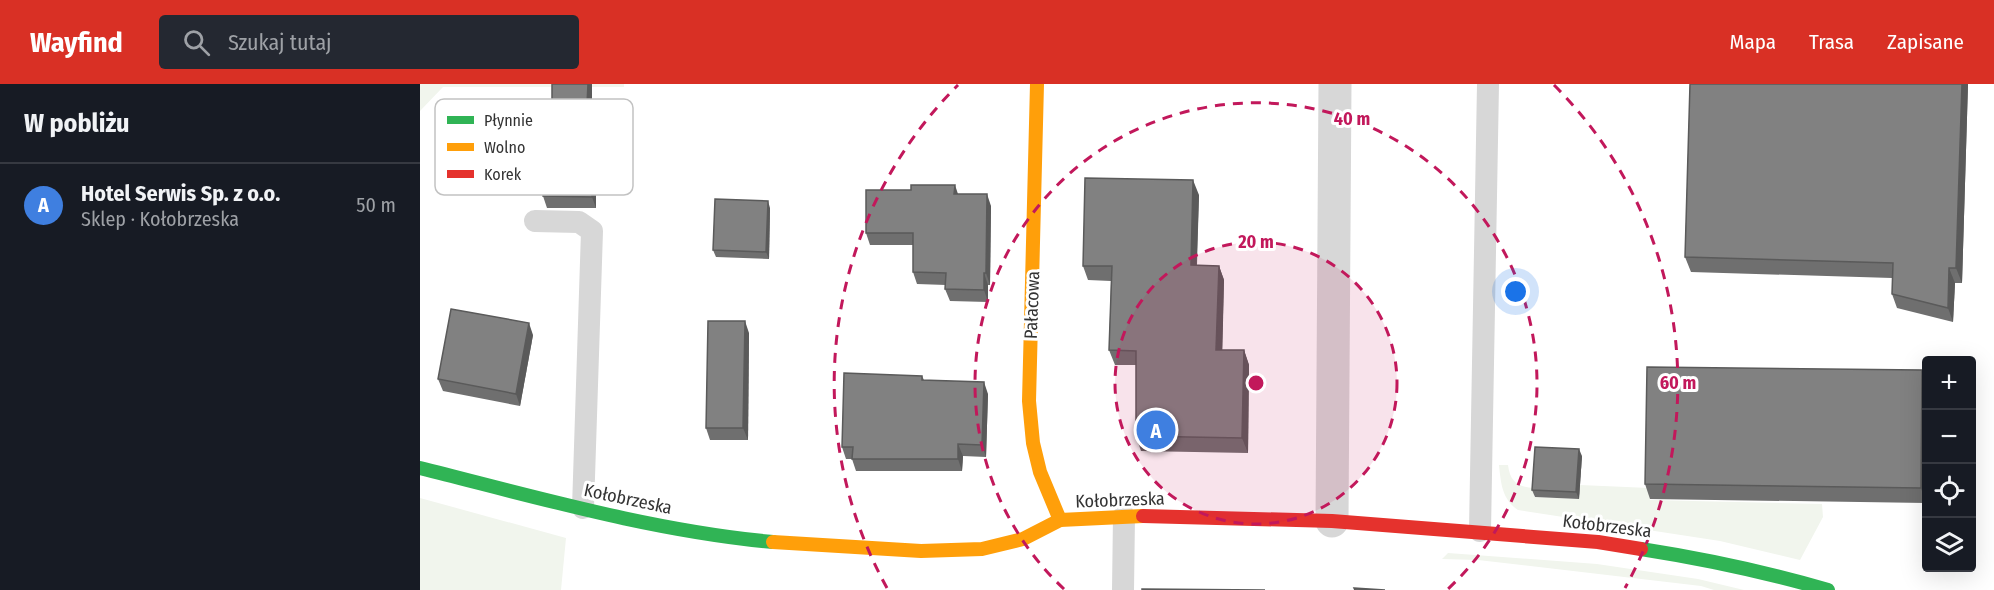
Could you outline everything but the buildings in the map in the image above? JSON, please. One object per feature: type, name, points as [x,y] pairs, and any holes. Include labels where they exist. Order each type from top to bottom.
[{"type":"street","name":"Pałacowa","points":[[1037,84],[1029,400],[1033,443],[1040,472],[1059,520]]},
{"type":"street","points":[[1332,521],[1335,84]]},
{"type":"street","name":"Kołobrzeska","points":[[420,468],[583,508],[730,538],[802,545],[921,551],[982,549],[1023,539],[1059,520],[1124,516],[1332,521],[1598,542],[1692,556],[1773,574],[1828,590]]},
{"type":"lane","points":[[1480,531],[1488,84]]},
{"type":"lane","points":[[534,220],[579,222],[592,231],[583,508]]},
{"type":"lane","points":[[1123,590],[1124,516]]},
{"type":"shaded area","points":[[420,84],[624,84],[624,87],[443,87],[420,111]]},
{"type":"shaded area","points":[[1499,465],[1508,465],[1511,476],[1516,482],[1534,488],[1534,497],[1579,499],[1580,485],[1649,488],[1650,500],[1822,504],[1823,517],[1800,560],[1720,541],[1518,510],[1505,496]]},
{"type":"shaded area","points":[[420,498],[566,538],[561,590],[420,590]]},
{"type":"shaded area","points":[[1448,553],[1597,564],[1698,579],[1744,590],[1714,590],[1701,586],[1478,560],[1442,559]]},
{"type":"traffic: fast","points":[[420,468],[639,521],[728,537],[773,542]]},
{"type":"traffic: fast","points":[[1641,549],[1735,566],[1828,590]]},
{"type":"traffic: slow","points":[[1037,84],[1029,401],[1033,443],[1040,472],[1060,520]]},
{"type":"traffic: slow","points":[[773,542],[921,551],[982,549],[1023,539],[1060,520],[1143,516]]},
{"type":"traffic: jam","points":[[1143,516],[1332,521],[1598,542],[1641,549]]},
{"type":"place","name":"Hotel Serwis Sp. z o.o.","points":[[1156,430]]}]
